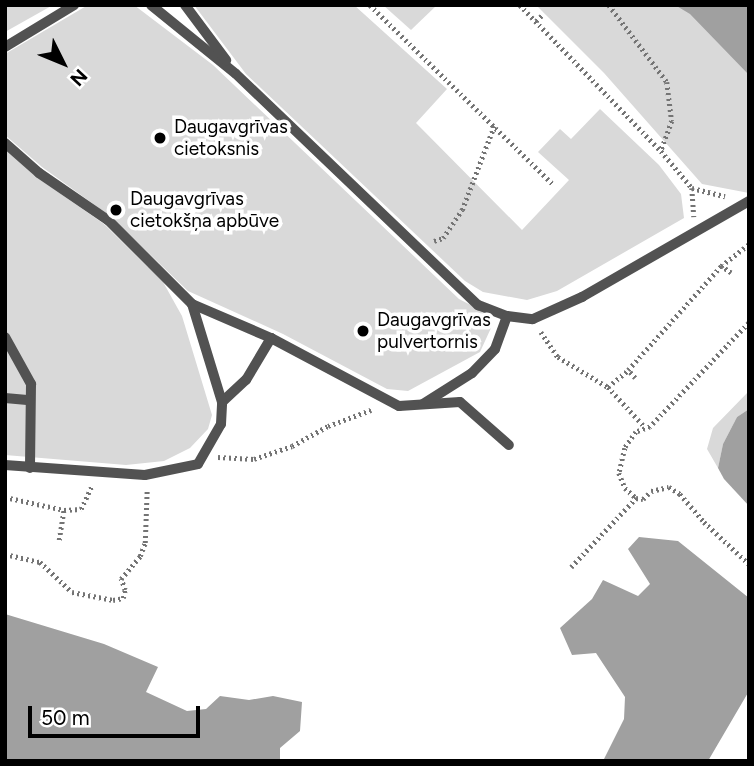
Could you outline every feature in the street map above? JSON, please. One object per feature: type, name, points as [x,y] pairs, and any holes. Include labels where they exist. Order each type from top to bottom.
[{"type":"lane","points":[[5,47],[74,5]]},
{"type":"lane","points":[[151,5],[236,74],[478,305],[507,316],[533,319],[582,297],[748,201]]},
{"type":"lane","points":[[185,5],[236,74]]},
{"type":"lane","points":[[5,143],[39,173],[107,219],[192,304],[271,338],[399,406],[460,402],[509,445]]},
{"type":"lane","points":[[5,465],[145,475],[198,464],[221,424],[222,402],[192,304]]},
{"type":"lane","points":[[421,405],[472,373],[495,349],[507,316]]},
{"type":"lane","points":[[5,337],[30,384],[30,468]]},
{"type":"lane","points":[[222,402],[246,380],[271,338]]},
{"type":"lane","points":[[5,398],[30,400]]},
{"type":"path","points":[[370,5],[553,184]]},
{"type":"path","points":[[520,5],[661,151],[692,188],[695,230]]},
{"type":"path","points":[[609,5],[667,82],[672,121],[661,151]]},
{"type":"path","points":[[536,22],[544,13]]},
{"type":"path","points":[[417,247],[443,238],[462,210],[494,126]]},
{"type":"path","points":[[692,188],[748,201]]},
{"type":"path","points":[[608,387],[628,370],[721,266],[749,244]]},
{"type":"path","points":[[721,266],[731,273]]},
{"type":"path","points":[[533,319],[558,357],[608,387],[644,426]]},
{"type":"path","points":[[749,323],[650,426],[644,426],[636,432],[625,448],[619,473],[625,488],[636,498],[643,499],[651,491],[669,486],[749,564]]},
{"type":"path","points":[[628,370],[635,378]]},
{"type":"path","points":[[198,464],[215,457],[254,459],[292,446],[328,426],[374,409],[399,406]]},
{"type":"path","points":[[5,498],[64,510],[81,509],[98,472]]},
{"type":"path","points":[[5,554],[40,562],[72,592],[113,600],[123,598],[125,590],[121,579],[140,556],[145,543],[148,495],[145,475]]},
{"type":"path","points":[[571,567],[636,498]]},
{"type":"path","points":[[60,540],[64,510]]},
{"type":"shaded area","points":[[5,5],[53,5],[5,32]]},
{"type":"shaded area","points":[[88,5],[134,5],[213,65],[459,299],[492,316],[491,328],[480,352],[408,391],[387,389],[283,334],[188,291],[110,216],[42,167],[5,135],[5,54]]},
{"type":"shaded area","points":[[194,5],[354,5],[447,89],[416,123],[522,230],[569,180],[538,152],[560,129],[571,139],[600,109],[659,165],[681,194],[684,218],[557,291],[527,300],[483,292],[465,281],[246,74]]},
{"type":"shaded area","points":[[383,5],[437,5],[411,30]]},
{"type":"shaded area","points":[[536,5],[704,5],[749,43],[749,193],[702,184],[604,73]]},
{"type":"shaded area","points":[[675,5],[749,5],[749,75],[690,14]]},
{"type":"shaded area","points":[[5,149],[38,178],[104,224],[163,282],[182,316],[212,415],[208,429],[190,448],[164,461],[126,465],[5,455]]},
{"type":"shaded area","points":[[749,391],[749,409],[737,417],[723,444],[718,468],[707,449],[713,428]]},
{"type":"shaded area","points":[[749,409],[749,506],[724,479],[718,468],[723,444],[737,417]]},
{"type":"shaded area","points":[[639,537],[678,541],[749,598],[749,691],[708,761],[603,761],[624,719],[625,697],[596,653],[572,655],[560,628],[592,599],[603,580],[638,596],[650,584],[628,549]]},
{"type":"shaded area","points":[[5,614],[104,644],[158,667],[146,692],[187,711],[206,709],[220,696],[249,700],[273,696],[302,702],[300,731],[280,748],[280,761],[5,761]]},
{"type":"place","name":"Daugavgrīvas cietoksnis","points":[[160,138]]},
{"type":"place","name":"Daugavgrīvas cietokšņa apbūve","points":[[116,210]]},
{"type":"place","name":"Daugavgrīvas pulvertornis","points":[[363,331]]}]
